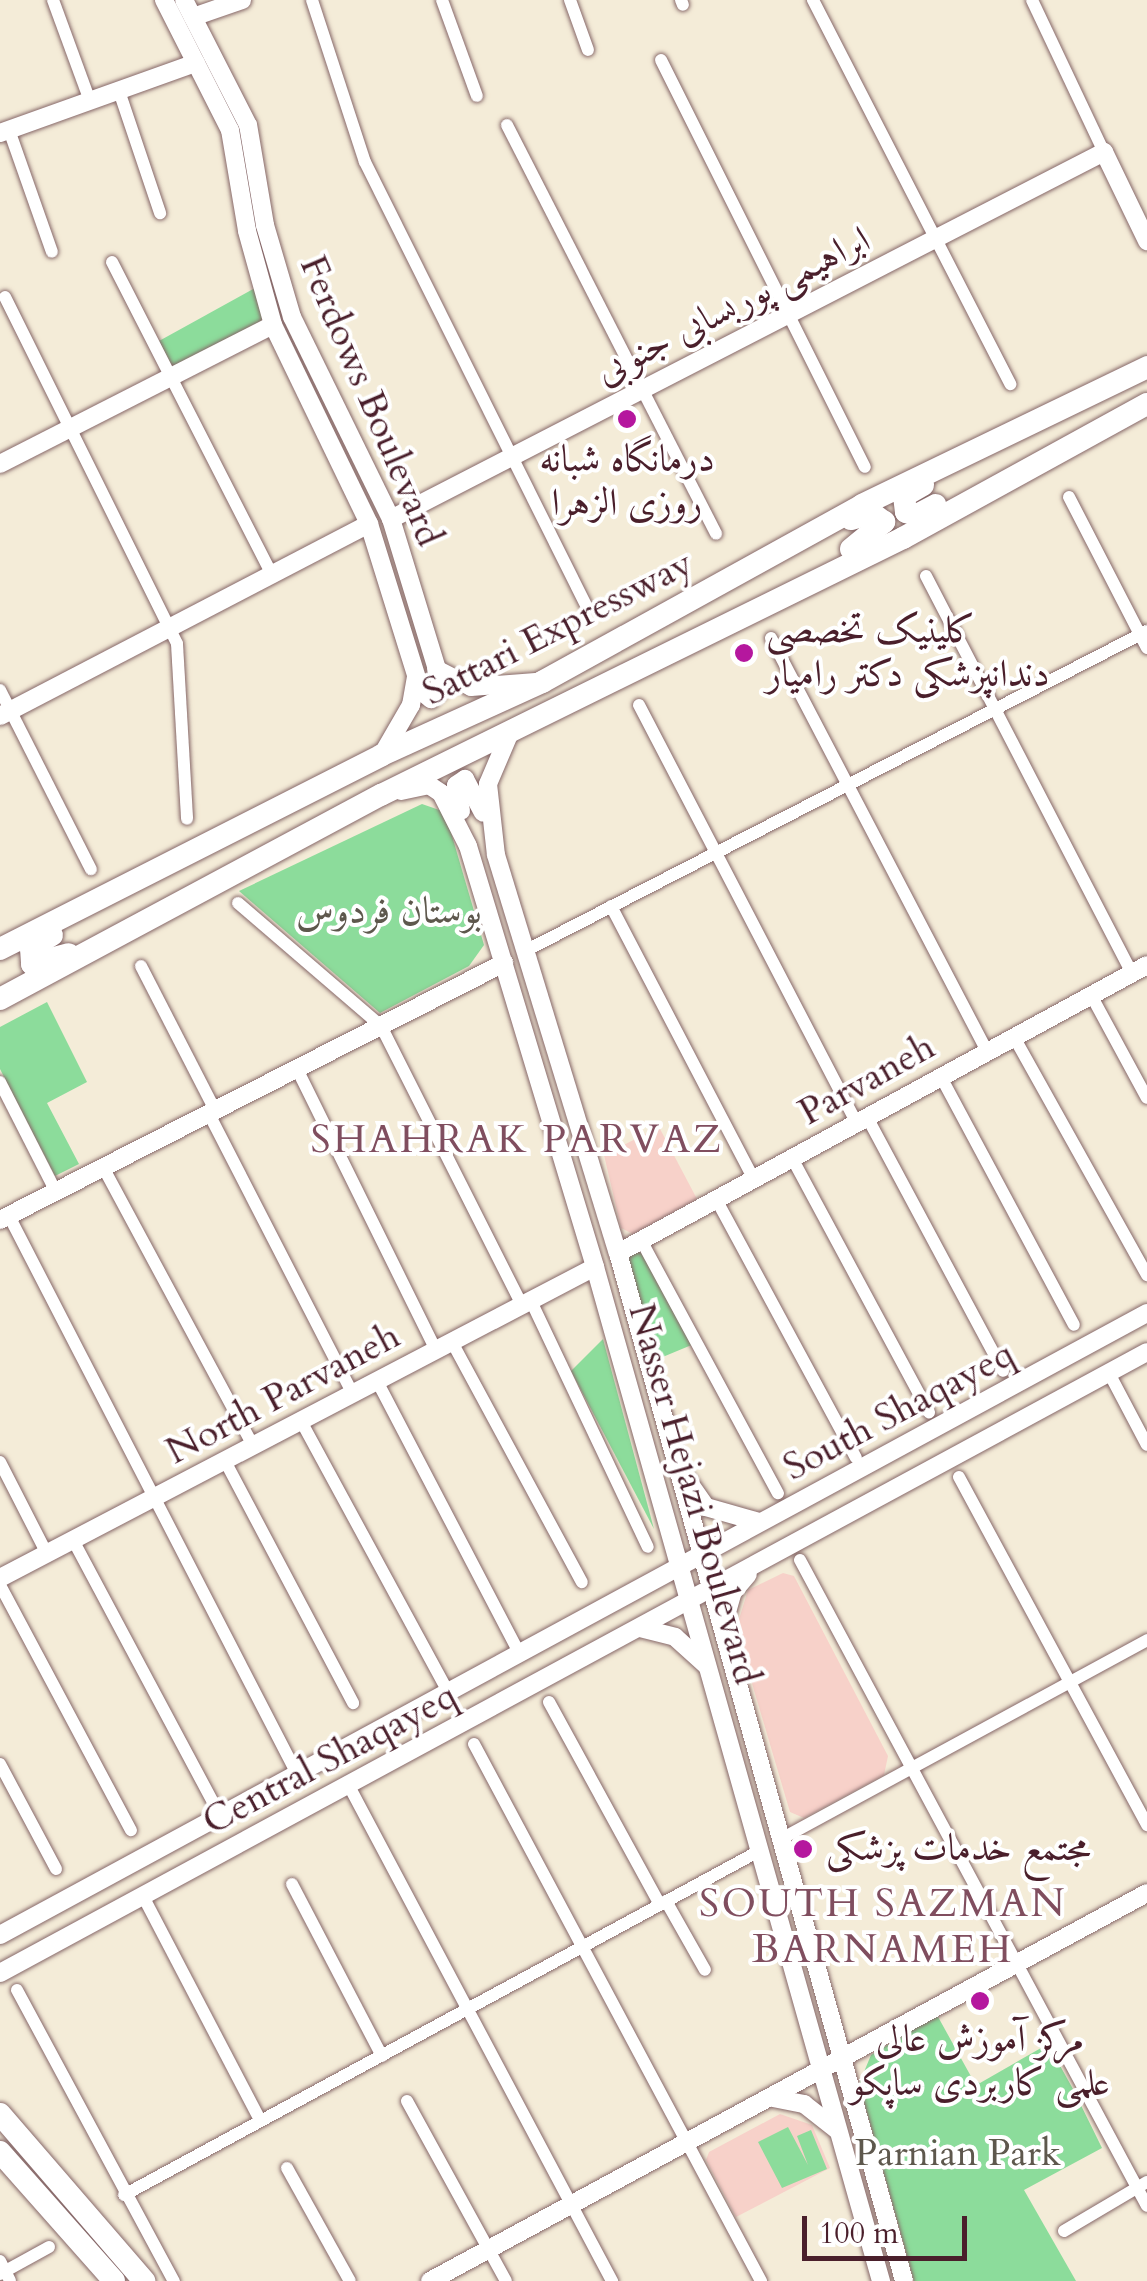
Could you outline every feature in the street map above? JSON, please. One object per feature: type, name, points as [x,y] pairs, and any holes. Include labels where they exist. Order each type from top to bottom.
[{"type":"highway","name":"Sattari Expressway","points":[[0,949],[382,755],[542,682],[808,538],[1147,368]]},
{"type":"highway","name":"Sattari Expressway","points":[[381,795],[903,538],[1017,470],[1147,404]]},
{"type":"highway","points":[[973,454],[904,496],[906,512],[917,515],[1017,470]]},
{"type":"highway","points":[[746,613],[794,577],[876,534],[884,522],[867,513],[808,538]]},
{"type":"highway","points":[[0,999],[381,795]]},
{"type":"highway","points":[[118,892],[86,919],[40,940],[27,958],[52,962],[135,925]]},
{"type":"highway","points":[[0,2114],[144,2281]]},
{"type":"highway","points":[[0,2152],[114,2281]]},
{"type":"main road","name":"Ferdows Boulevard","points":[[164,0],[230,130],[246,230],[273,325],[369,524],[416,676]]},
{"type":"main road","points":[[189,8],[242,0]]},
{"type":"main road","name":"Ferdows Boulevard","points":[[189,8],[248,125],[265,224],[292,317],[391,518],[436,670]]},
{"type":"main road","points":[[3,129],[196,64]]},
{"type":"main road","points":[[1104,152],[1147,241]]},
{"type":"main road","name":"ابراهیمی پوربسابی جنوبی","points":[[391,518],[1104,152]]},
{"type":"main road","points":[[0,464],[273,325]]},
{"type":"main road","points":[[5,713],[369,524]]},
{"type":"main road","points":[[416,676],[431,699],[440,690],[436,670]]},
{"type":"main road","points":[[436,670],[470,687],[542,682]]},
{"type":"main road","points":[[382,755],[411,705],[416,676]]},
{"type":"main road","name":"Nasser Hejazi Boulevard","points":[[512,730],[488,784],[496,855],[618,1253],[904,2281]]},
{"type":"main road","points":[[468,846],[456,786],[464,779],[476,789],[496,855]]},
{"type":"main road","name":"Nasser Hejazi Boulevard","points":[[381,795],[429,785],[452,802],[468,846],[596,1267],[881,2281]]},
{"type":"main road","points":[[4,1218],[504,963]]},
{"type":"main road","name":"Parvaneh","points":[[618,1253],[1139,969]]},
{"type":"main road","name":"North Parvaneh","points":[[0,1581],[596,1267]]},
{"type":"main road","name":"South Shaqayeq","points":[[681,1566],[1147,1313]]},
{"type":"main road","name":"South Shaqayeq","points":[[690,1600],[1147,1352]]},
{"type":"main road","points":[[678,1467],[706,1507],[761,1522]]},
{"type":"main road","points":[[722,1631],[733,1592],[757,1564]]},
{"type":"main road","name":"Central Shaqayeq","points":[[0,1935],[681,1566]]},
{"type":"main road","name":"Central Shaqayeq","points":[[0,1973],[690,1600]]},
{"type":"main road","points":[[640,1628],[674,1637],[710,1668]]},
{"type":"main road","points":[[430,2281],[1147,1893]]},
{"type":"main road","points":[[772,2098],[804,2104],[838,2130]]},
{"type":"street","points":[[53,0],[90,102]]},
{"type":"street","points":[[312,0],[365,162],[588,606]]},
{"type":"street","points":[[442,0],[477,96]]},
{"type":"street","points":[[570,0],[588,50]]},
{"type":"street","points":[[813,0],[1010,384]]},
{"type":"street","points":[[1032,0],[1104,152]]},
{"type":"street","points":[[661,60],[866,467]]},
{"type":"street","points":[[119,91],[160,213]]},
{"type":"street","points":[[508,124],[716,534]]},
{"type":"street","points":[[3,129],[52,252]]},
{"type":"street","points":[[112,262],[272,574]]},
{"type":"street","points":[[5,297],[177,644],[187,819]]},
{"type":"street","points":[[527,950],[994,710],[1145,638],[1069,496]]},
{"type":"street","points":[[926,576],[994,710],[1139,969]]},
{"type":"street","points":[[771,638],[988,1052]]},
{"type":"street","points":[[0,690],[5,713],[90,869]]},
{"type":"street","points":[[639,704],[862,1120],[1003,1371]]},
{"type":"street","points":[[238,903],[381,1026],[648,1547]]},
{"type":"street","points":[[611,906],[754,1179]]},
{"type":"street","points":[[141,966],[353,1394]]},
{"type":"street","points":[[1091,996],[1147,1098]]},
{"type":"street","points":[[1014,1037],[1147,1275]]},
{"type":"street","points":[[297,1069],[444,1346],[582,1582]]},
{"type":"street","points":[[941,1077],[1074,1325]]},
{"type":"street","points":[[0,1082],[56,1192]]},
{"type":"street","points":[[792,1158],[929,1412]]},
{"type":"street","points":[[103,1168],[253,1446]]},
{"type":"street","points":[[716,1199],[856,1458]]},
{"type":"street","points":[[4,1218],[296,1774]]},
{"type":"street","points":[[641,1240],[778,1493]]},
{"type":"street","points":[[1109,1373],[1147,1445]]},
{"type":"street","points":[[377,1381],[519,1653]]},
{"type":"street","points":[[300,1421],[448,1692]]},
{"type":"street","points":[[225,1461],[353,1703]]},
{"type":"street","points":[[0,1462],[47,1554]]},
{"type":"street","points":[[959,1477],[1147,1825]]},
{"type":"street","points":[[74,1540],[220,1816]]},
{"type":"street","points":[[800,1560],[1017,1964],[1142,2185],[1147,2206]]},
{"type":"street","points":[[0,1581],[131,1830]]},
{"type":"street","points":[[781,1839],[1147,1640]]},
{"type":"street","points":[[550,1702],[704,1970]]},
{"type":"street","points":[[474,1744],[761,2281]]},
{"type":"street","points":[[0,1764],[56,1869]]},
{"type":"street","points":[[349,1786],[612,2281]]},
{"type":"street","points":[[124,2195],[761,1850]]},
{"type":"street","points":[[292,1884],[382,2056]]},
{"type":"street","points":[[144,1898],[260,2120]]},
{"type":"street","points":[[17,1990],[124,2195],[174,2281]]},
{"type":"street","points":[[408,2101],[506,2281]]},
{"type":"street","points":[[287,2168],[350,2281]]},
{"type":"street","points":[[1064,2231],[1142,2185]]},
{"type":"street","points":[[4,2272],[50,2247]]},
{"type":"shaded area","points":[[659,1127],[697,1199],[633,1234],[621,1228],[604,1155]]},
{"type":"shaded area","points":[[783,1573],[794,1576],[888,1756],[884,1775],[804,1818],[790,1812],[736,1629],[748,1590]]},
{"type":"shaded area","points":[[780,2114],[812,2125],[830,2168],[736,2217],[706,2160],[709,2152]]},
{"type":"green space","points":[[255,288],[263,322],[173,368],[159,341]]},
{"type":"green space","name":"بوستان فردوس","points":[[422,804],[445,812],[484,945],[469,966],[380,1013],[239,891]]},
{"type":"green space","points":[[47,1002],[87,1082],[47,1103],[79,1164],[55,1176],[0,1069],[0,1027]]},
{"type":"green space","points":[[643,1248],[694,1344],[653,1361],[621,1259]]},
{"type":"green space","points":[[603,1339],[654,1529],[571,1371]]},
{"type":"green space","name":"Parnian Park","points":[[937,2015],[973,2080],[980,2083],[1048,2044],[1073,2089],[1102,2148],[1024,2190],[1076,2281],[914,2281],[859,2084],[871,2055]]},
{"type":"green space","points":[[788,2127],[808,2165],[797,2136],[811,2130],[827,2169],[782,2188],[758,2142]]},
{"type":"place","name":"درمانگاه شبانه روزی الزهرا","points":[[627,419]]},
{"type":"place","name":"کلینیک تخصصی دندانپزشکی دکتر رامیار","points":[[744,653]]},
{"type":"place","name":"مجتمع خدمات پزشکی","points":[[803,1849]]},
{"type":"place","name":"مرکز آموزش عالی علمی کاربردی ساپکو","points":[[980,2001]]},
{"type":"district","name":"SHAHRAK PARVAZ","points":[[517,1140]]},
{"type":"district","name":"SOUTH SAZMAN BARNAMEH","points":[[883,1927]]}]
